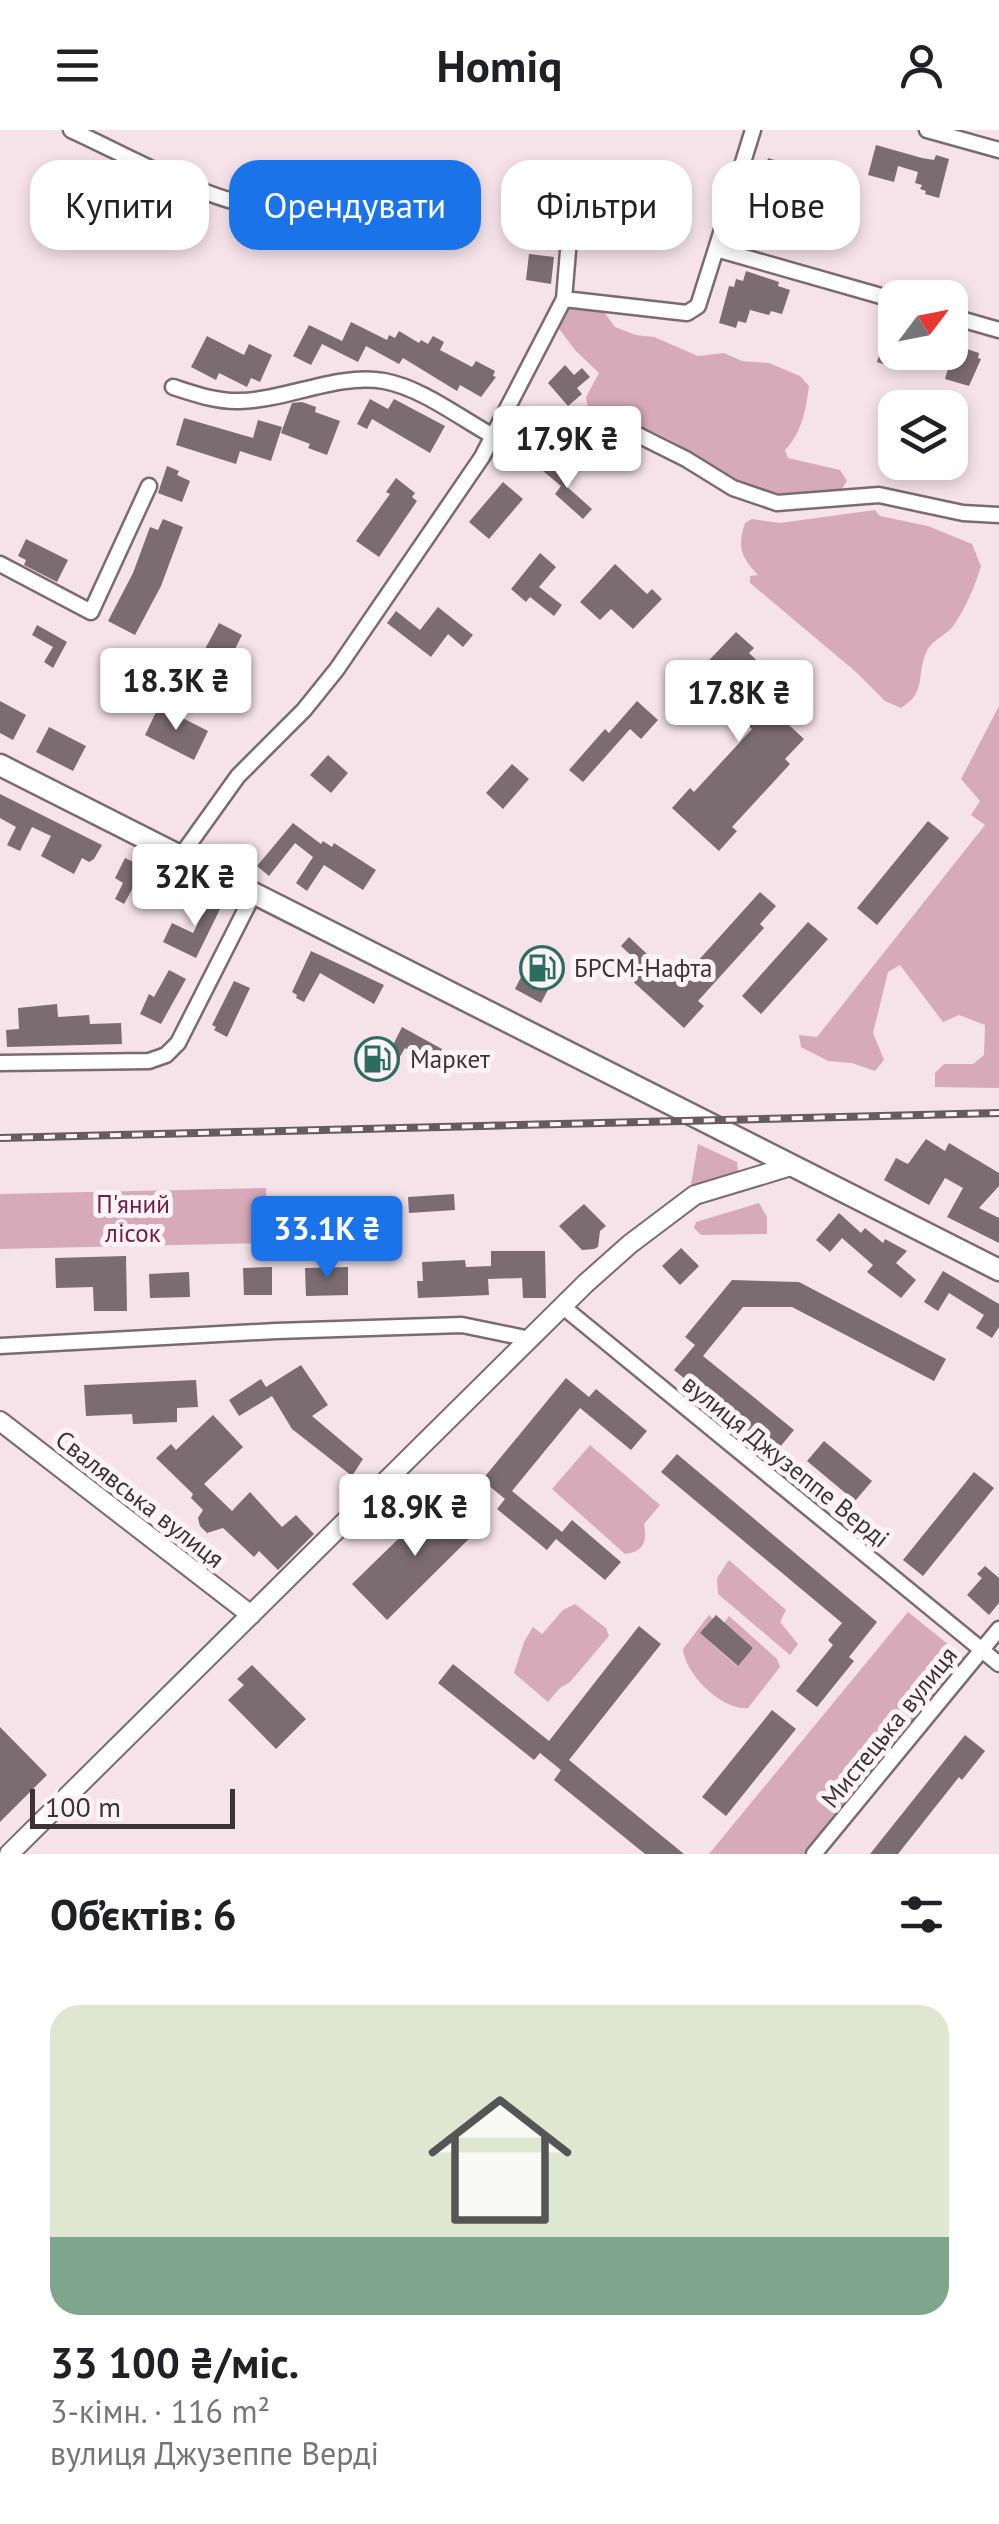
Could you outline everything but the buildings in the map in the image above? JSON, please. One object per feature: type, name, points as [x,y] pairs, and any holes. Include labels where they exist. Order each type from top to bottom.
[{"type":"main road","points":[[0,765],[999,1270]]},
{"type":"street","points":[[71,130],[229,199]]},
{"type":"street","points":[[744,160],[753,130]]},
{"type":"street","points":[[927,130],[999,150]]},
{"type":"street","points":[[180,856],[238,776],[304,710],[337,669],[423,546],[493,436],[564,299],[568,250]]},
{"type":"street","points":[[564,299],[687,313],[698,306],[716,250]]},
{"type":"street","points":[[720,250],[878,295]]},
{"type":"street","points":[[968,321],[999,330]]},
{"type":"street","points":[[173,386],[204,397],[244,401],[380,380],[400,385],[493,436],[524,426],[616,424],[733,488],[777,502],[879,494],[963,513],[997,513]]},
{"type":"street","points":[[0,564],[91,612],[148,486]]},
{"type":"street","points":[[0,1064],[148,1061],[166,1055],[178,1042],[254,893]]},
{"type":"street","points":[[9,1854],[562,1306],[630,1244],[695,1195],[790,1166]]},
{"type":"street","name":"вулиця Джузеппе Верді","points":[[562,1306],[999,1664]]},
{"type":"street","points":[[0,1346],[462,1325],[530,1339]]},
{"type":"street","name":"Свалявська вулиця","points":[[0,1421],[250,1615]]},
{"type":"street","name":"Мистецька вулиця","points":[[814,1854],[999,1629]]},
{"type":"green space","points":[[585,304],[604,312],[615,327],[654,337],[698,356],[724,353],[742,361],[769,363],[800,376],[809,386],[806,403],[799,428],[785,450],[788,458],[840,470],[847,481],[840,492],[808,495],[749,486],[720,473],[659,434],[588,409],[586,397],[599,373],[557,326],[568,306]]},
{"type":"green space","points":[[875,510],[880,516],[928,526],[972,544],[981,566],[951,629],[929,648],[918,690],[901,708],[885,701],[750,583],[750,576],[758,575],[744,557],[741,545],[745,523],[752,519],[780,523]]},
{"type":"green space","points":[[999,706],[999,1088],[935,1087],[935,1073],[944,1064],[973,1064],[984,1055],[985,1025],[959,1015],[943,1022],[900,965],[888,972],[873,1033],[884,1060],[875,1071],[852,1063],[828,1061],[801,1047],[799,1035],[817,1037],[985,825],[971,815],[980,801],[961,779]]},
{"type":"green space","points":[[698,1144],[737,1162],[738,1171],[690,1190]]},
{"type":"green space","name":"П'яний лісок","points":[[266,1188],[267,1243],[0,1249],[0,1194]]},
{"type":"green space","points":[[759,1203],[767,1217],[767,1234],[701,1235],[694,1228],[696,1222]]},
{"type":"green space","points":[[590,1445],[660,1505],[644,1524],[645,1540],[637,1551],[625,1554],[552,1489]]},
{"type":"green space","points":[[729,1560],[786,1610],[780,1622],[798,1644],[790,1655],[718,1594],[717,1578]]},
{"type":"green space","points":[[575,1604],[606,1628],[609,1636],[548,1702],[514,1673],[533,1627],[542,1634],[563,1610]]},
{"type":"green space","points":[[908,1612],[964,1657],[806,1854],[709,1854]]},
{"type":"green space","points":[[709,1615],[713,1619],[701,1634],[737,1666],[753,1648],[724,1623],[729,1616],[777,1659],[780,1667],[748,1708],[727,1704],[706,1689],[685,1659],[683,1649]]},
{"type":"railway","points":[[0,1138],[999,1113]]},
{"type":"place","name":"БРСМ-Нафта","points":[[542,968]]},
{"type":"place","name":"Маркет","points":[[377,1059]]}]
